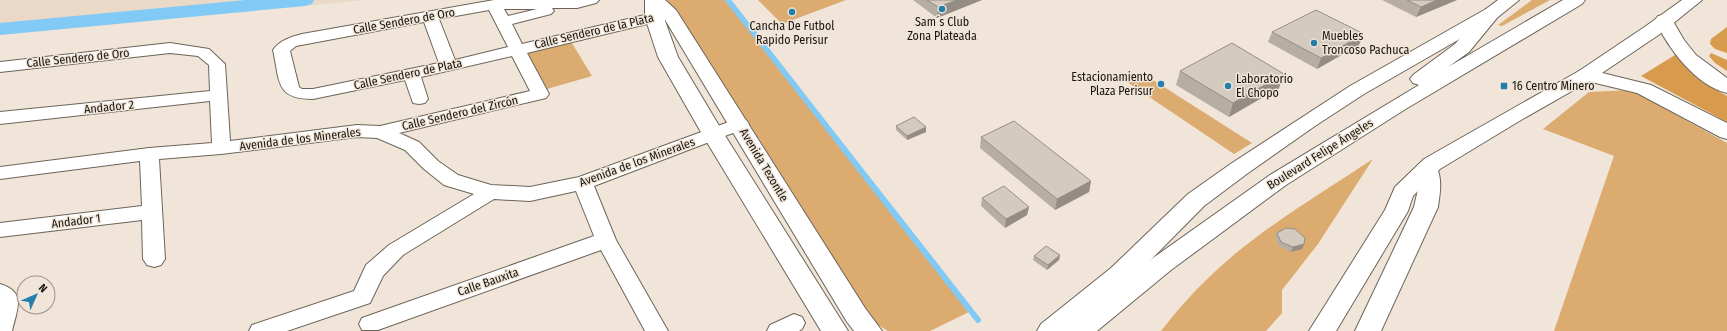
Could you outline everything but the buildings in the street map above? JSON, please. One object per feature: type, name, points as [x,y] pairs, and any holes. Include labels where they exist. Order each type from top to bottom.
[{"type":"main road","name":"Boulevard Felipe Ángeles","points":[[1064,329],[1196,200],[1308,121],[1357,90],[1492,13],[1510,0]]},
{"type":"main road","name":"Boulevard Felipe Ángeles","points":[[1064,329],[1162,264],[1278,180],[1397,106],[1576,0]]},
{"type":"main road","points":[[1322,331],[1396,211],[1403,193],[1427,168],[1514,114],[1586,75],[1653,30],[1664,20],[1693,0]]},
{"type":"main road","points":[[659,8],[668,57],[713,134],[835,331]]},
{"type":"main road","name":"Avenida Tezontle","points":[[659,8],[740,124],[856,315],[868,331]]},
{"type":"main road","points":[[1397,106],[1422,77],[1462,48],[1492,13]]},
{"type":"main road","points":[[1664,20],[1679,48],[1698,68],[1727,87]]},
{"type":"main road","points":[[1586,75],[1644,89],[1727,132]]},
{"type":"main road","points":[[1368,331],[1426,207],[1430,185],[1427,168]]},
{"type":"street","name":"Calle Sendero de Oro","points":[[298,94],[291,89],[281,50],[290,43],[302,39],[494,5],[584,1]]},
{"type":"street","points":[[503,22],[584,1]]},
{"type":"street","points":[[494,5],[518,49]]},
{"type":"street","name":"Calle Sendero de la Plata","points":[[518,49],[659,8]]},
{"type":"street","points":[[430,16],[449,66]]},
{"type":"street","name":"Calle Sendero de Oro","points":[[0,67],[170,48],[203,52],[217,64],[218,95]]},
{"type":"street","name":"Calle Sendero de Plata","points":[[298,94],[313,94],[412,74],[518,49]]},
{"type":"street","name":"Calle Sendero del Zircón","points":[[380,132],[540,94],[518,49]]},
{"type":"street","points":[[412,74],[419,99]]},
{"type":"street","points":[[218,95],[221,148]]},
{"type":"street","name":"Andador 2","points":[[0,118],[218,95]]},
{"type":"street","name":"Avenida de los Minerales","points":[[0,173],[149,154],[221,148],[357,131],[380,132],[412,146],[431,165],[451,180],[491,192],[530,194],[583,183],[740,124]]},
{"type":"street","points":[[149,154],[154,259]]},
{"type":"street","points":[[583,183],[606,240],[657,331]]},
{"type":"street","points":[[372,327],[362,297],[374,271],[396,250],[491,192]]},
{"type":"street","name":"Andador 1","points":[[0,230],[152,212]]},
{"type":"street","name":"Calle Bauxita","points":[[372,327],[606,240]]},
{"type":"street","points":[[0,292],[8,298],[1,331]]},
{"type":"street","points":[[260,331],[362,297]]},
{"type":"shaded area","points":[[0,0],[366,0],[0,35]]},
{"type":"shaded area","points":[[667,0],[729,0],[971,311],[930,331],[888,331],[860,314]]},
{"type":"shaded area","name":"Cancha De Futbol Rapido Perisur","points":[[758,0],[846,0],[782,24]]},
{"type":"shaded area","points":[[1532,0],[1550,0],[1502,26],[1498,25]]},
{"type":"shaded area","points":[[1727,27],[1727,53],[1715,49],[1710,44],[1711,39]]},
{"type":"shaded area","points":[[570,40],[592,76],[547,89],[527,52]]},
{"type":"shaded area","points":[[1711,53],[1727,60],[1727,71],[1715,63],[1709,56]]},
{"type":"shaded area","points":[[1675,55],[1711,87],[1727,96],[1727,122],[1641,76]]},
{"type":"shaded area","points":[[1142,73],[1252,143],[1234,154],[1124,80]]},
{"type":"shaded area","points":[[1631,90],[1727,143],[1727,331],[1554,331],[1614,156],[1543,129],[1589,92]]},
{"type":"shaded area","points":[[1373,159],[1318,244],[1282,290],[1282,313],[1266,331],[1161,331],[1204,282],[1241,249],[1268,228]]},
{"type":"waterway","points":[[0,29],[305,0]]},
{"type":"waterway","points":[[728,0],[845,150]]},
{"type":"waterway","points":[[844,149],[978,320]]},
{"type":"place","name":"Sam´s Club Zona Plateada","points":[[942,9]]},
{"type":"place","name":"Cancha De Futbol Rapido Perisur","points":[[792,12]]},
{"type":"place","name":"Muebles Troncoso Pachuca","points":[[1314,43]]},
{"type":"place","name":"Estacionamiento Plaza Perisur","points":[[1161,84]]},
{"type":"place","name":"Laboratorio El Chopo","points":[[1228,86]]},
{"type":"place","name":"16 Centro Minero","points":[[1504,86]]}]
